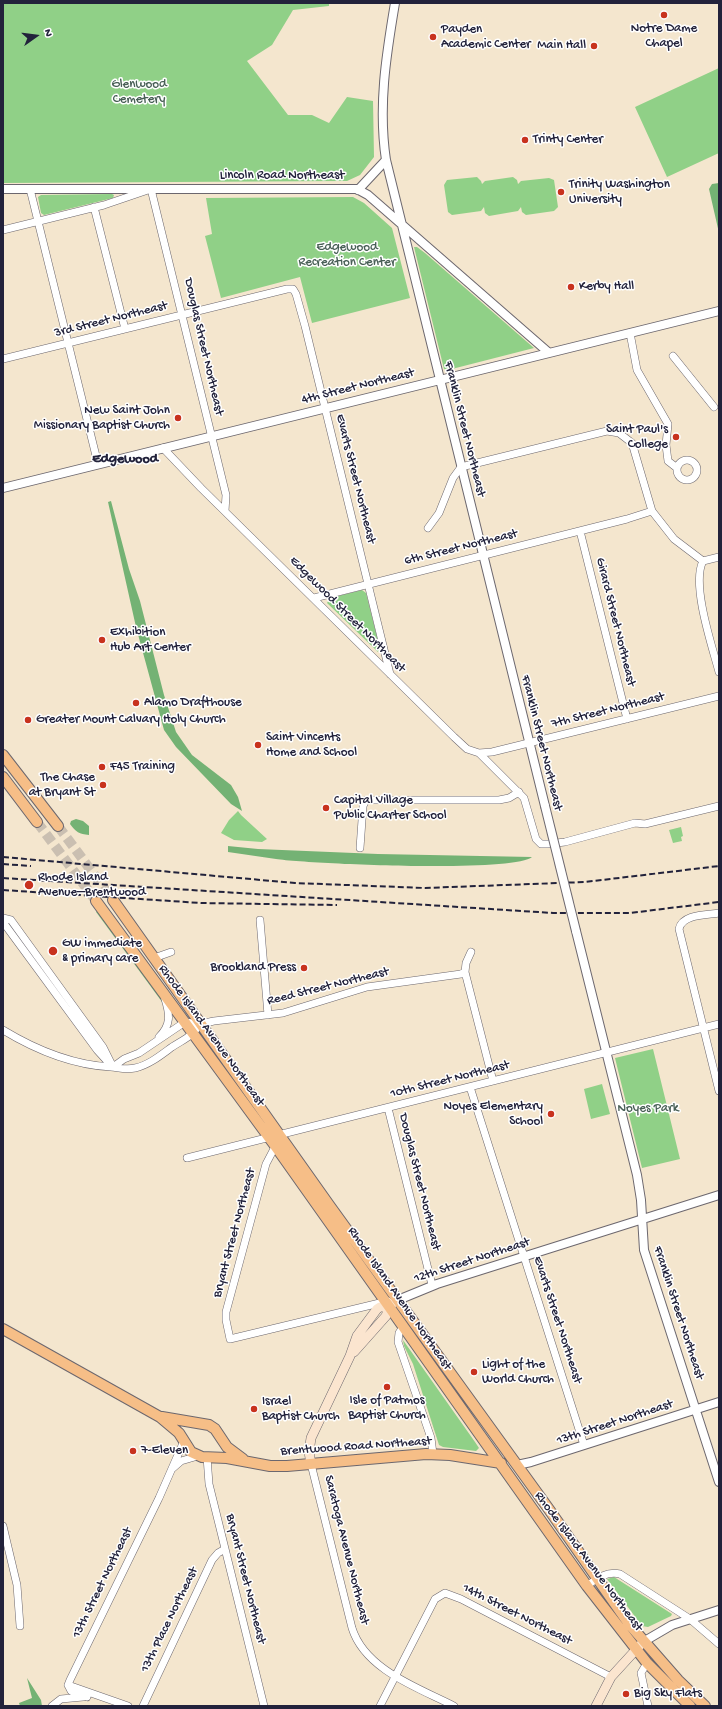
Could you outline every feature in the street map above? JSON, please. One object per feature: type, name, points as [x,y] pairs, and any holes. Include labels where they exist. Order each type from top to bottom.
[{"type":"main road","points":[[3,755],[58,826]]},
{"type":"main road","points":[[3,777],[37,822]]},
{"type":"main road","name":"Rhode Island Avenue Northeast","points":[[113,900],[200,1024],[274,1137],[276,1147],[587,1586],[640,1645],[705,1706]]},
{"type":"main road","name":"Rhode Island Avenue Northeast","points":[[96,901],[194,1034],[398,1300],[567,1534],[640,1645],[647,1663],[690,1706]]},
{"type":"main road","name":"Saratoga Avenue Northeast","points":[[311,1464],[309,1452],[311,1438],[350,1356],[386,1316],[387,1304],[398,1300]]},
{"type":"main road","points":[[3,1329],[160,1417],[183,1440],[190,1450],[207,1457],[220,1450],[222,1440],[215,1429],[210,1425],[160,1417]]},
{"type":"main road","points":[[183,1440],[187,1429],[192,1423]]},
{"type":"main road","name":"Brentwood Road Northeast","points":[[222,1440],[227,1447],[245,1461]]},
{"type":"main road","name":"Brentwood Road Northeast","points":[[207,1457],[278,1466],[434,1454],[464,1456],[517,1465]]},
{"type":"main road","points":[[556,1542],[567,1534]]},
{"type":"main road","points":[[596,1706],[611,1677],[640,1645]]},
{"type":"street","name":"Franklin Street Northeast","points":[[395,3],[382,94],[383,132],[386,160],[528,743],[637,1175],[641,1200],[643,1245],[648,1265],[719,1482]]},
{"type":"street","points":[[358,190],[386,160]]},
{"type":"street","name":"Lincoln Road Northeast","points":[[3,190],[352,188],[366,194],[548,352]]},
{"type":"street","points":[[30,189],[98,464]]},
{"type":"street","points":[[3,230],[94,207],[151,189]]},
{"type":"street","name":"Douglas Street Northeast","points":[[151,189],[226,494],[225,511]]},
{"type":"street","points":[[94,207],[125,329]]},
{"type":"street","name":"3rd Street Northeast","points":[[3,359],[287,288],[294,291]]},
{"type":"street","name":"Evarts Street Northeast","points":[[294,291],[325,408],[390,674]]},
{"type":"street","name":"4th Street Northeast","points":[[3,488],[548,352],[719,311]]},
{"type":"street","points":[[630,333],[637,370],[668,424],[669,429],[666,445],[668,461],[677,468]]},
{"type":"street","points":[[673,356],[714,407]]},
{"type":"street","points":[[428,528],[439,513],[454,478],[461,467],[604,431],[614,431],[624,436],[632,443],[636,452],[652,511],[674,539],[703,561]]},
{"type":"street","name":"Edgewood Street Northeast","points":[[163,448],[171,458],[464,747],[479,753],[519,792],[526,803],[536,839],[541,844],[548,844],[635,823],[645,824],[719,806]]},
{"type":"street","name":"6th Street Northeast","points":[[314,598],[580,531],[652,511]]},
{"type":"street","name":"Girard Street Northeast","points":[[580,531],[627,719]]},
{"type":"street","points":[[719,557],[703,561],[699,569],[703,607],[719,672]]},
{"type":"street","name":"7th Street Northeast","points":[[479,753],[492,752],[719,696]]},
{"type":"street","points":[[360,848],[363,803],[366,800],[499,800],[509,798],[519,792]]},
{"type":"street","points":[[719,913],[687,919],[681,922],[680,929],[719,1091]]},
{"type":"street","points":[[3,918],[11,920],[103,1047],[113,1067]]},
{"type":"street","points":[[260,920],[268,1015]]},
{"type":"street","points":[[3,922],[97,1050],[113,1067]]},
{"type":"street","points":[[154,958],[171,952]]},
{"type":"street","points":[[471,952],[466,963],[465,972],[493,1081]]},
{"type":"street","name":"Reed Street Northeast","points":[[185,1022],[200,1024],[292,1011],[367,987],[461,974],[465,972]]},
{"type":"street","points":[[151,1045],[163,1033],[169,1019],[169,1013],[162,990]]},
{"type":"street","points":[[113,1067],[124,1059],[139,1053],[185,1022]]},
{"type":"street","points":[[3,1030],[28,1044],[54,1055],[98,1067],[113,1067],[124,1070],[147,1064],[194,1034],[200,1024]]},
{"type":"street","name":"10th Street Northeast","points":[[187,1158],[719,1024]]},
{"type":"street","name":"Evarts Street Northeast","points":[[470,1087],[584,1445]]},
{"type":"street","name":"Douglas Street Northeast","points":[[388,1108],[432,1285]]},
{"type":"street","name":"Bryant Street Northeast","points":[[276,1147],[266,1164],[226,1312],[230,1339],[387,1304]]},
{"type":"street","name":"12th Street Northeast","points":[[398,1300],[432,1285],[719,1195]]},
{"type":"street","points":[[403,1327],[399,1333],[398,1342],[429,1431],[434,1454]]},
{"type":"street","name":"13th Street Northeast","points":[[517,1465],[719,1402]]},
{"type":"street","name":"13th Street Northeast","points":[[68,1685],[171,1472],[183,1440]]},
{"type":"street","name":"Bryant Street Northeast","points":[[207,1457],[208,1482],[264,1706]]},
{"type":"street","name":"13th Street Northeast","points":[[171,1472],[178,1463],[207,1457]]},
{"type":"street","name":"Saratoga Avenue Northeast","points":[[311,1464],[355,1636],[370,1658],[396,1675],[454,1706]]},
{"type":"street","points":[[3,1526],[17,1585],[20,1626]]},
{"type":"street","name":"13th Place Northeast","points":[[143,1706],[212,1560],[218,1553],[225,1549]]},
{"type":"street","points":[[587,1586],[597,1578],[609,1574],[620,1574],[690,1619],[719,1644]]},
{"type":"street","name":"14th Street Northeast","points":[[380,1706],[435,1599],[445,1593],[461,1599],[611,1677]]},
{"type":"street","points":[[640,1645],[667,1628],[719,1610]]},
{"type":"street","points":[[647,1663],[641,1673],[648,1706]]},
{"type":"street","points":[[68,1685],[128,1706]]},
{"type":"street","points":[[68,1685],[75,1693],[87,1697]]},
{"type":"street","points":[[53,1705],[60,1699],[97,1696]]},
{"type":"green space","name":"Glenwood Cemetery","points":[[3,3],[329,3],[329,6],[293,10],[272,45],[247,61],[288,115],[312,115],[329,123],[347,97],[373,101],[374,157],[360,175],[347,181],[3,183]]},
{"type":"green space","points":[[719,68],[719,153],[667,177],[635,107]]},
{"type":"green space","points":[[477,177],[482,184],[485,181],[513,177],[517,180],[518,184],[521,181],[549,178],[554,180],[558,207],[554,211],[526,215],[522,212],[521,207],[518,211],[489,216],[485,213],[484,207],[481,211],[452,215],[448,212],[444,185],[447,180]]},
{"type":"green space","points":[[719,183],[719,233],[709,189],[712,184]]},
{"type":"green space","points":[[41,195],[114,195],[113,198],[44,215],[41,213],[38,197]]},
{"type":"green space","name":"Edgewood Recreation Center","points":[[353,197],[364,203],[392,228],[410,298],[312,323],[300,277],[221,298],[205,236],[212,234],[206,198]]},
{"type":"green space","points":[[414,247],[417,247],[425,253],[534,348],[448,370],[444,369]]},
{"type":"green space","points":[[111,501],[129,569],[140,601],[164,695],[176,732],[192,755],[231,785],[238,797],[242,811],[231,804],[176,747],[164,730],[136,627],[108,502]]},
{"type":"green space","points":[[362,590],[366,593],[380,649],[378,652],[327,603],[330,598]]},
{"type":"green space","points":[[238,811],[267,839],[262,842],[234,840],[221,833],[229,820]]},
{"type":"green space","points":[[76,819],[83,821],[89,826],[89,835],[78,832],[72,827],[70,824],[71,821]]},
{"type":"green space","points":[[681,827],[683,836],[681,837],[682,841],[673,843],[669,830]]},
{"type":"green space","points":[[228,846],[258,849],[378,854],[532,857],[517,862],[489,865],[367,865],[270,858],[228,852]]},
{"type":"green space","points":[[97,911],[164,1000],[162,1002],[96,912]]},
{"type":"green space","name":"Noyes Park","points":[[653,1049],[680,1159],[642,1168],[615,1058]]},
{"type":"green space","points":[[602,1084],[610,1114],[591,1119],[584,1089]]},
{"type":"green space","points":[[403,1340],[479,1448],[476,1451],[443,1447],[439,1445],[413,1364],[404,1346]]},
{"type":"green space","points":[[614,1577],[672,1614],[671,1616],[648,1627],[642,1626],[607,1579]]},
{"type":"green space","points":[[27,1678],[41,1700],[42,1706],[20,1706],[19,1703],[32,1698]]},
{"type":"tunnel","points":[[37,822],[96,901]]},
{"type":"tunnel","points":[[58,826],[113,900]]},
{"type":"railway","points":[[3,857],[295,883],[425,888],[585,882],[719,866]]},
{"type":"railway","points":[[3,864],[31,866]]},
{"type":"railway","points":[[3,878],[553,913],[630,913],[719,902]]},
{"type":"railway","points":[[3,890],[201,903],[337,905]]},
{"type":"place","name":"Notre Dame Chapel","points":[[664,15]]},
{"type":"place","name":"Payden Academic Center","points":[[433,37]]},
{"type":"place","name":"Main Hall","points":[[594,46]]},
{"type":"place","name":"Trinty Center","points":[[525,140]]},
{"type":"place","name":"Trinity Washington University","points":[[561,192]]},
{"type":"place","name":"Kerby Hall","points":[[571,287]]},
{"type":"place","name":"New Saint John Missionary Baptist Church","points":[[178,418]]},
{"type":"place","name":"Saint Paul's College","points":[[676,437]]},
{"type":"place","name":"Exhibition Hub Art Center","points":[[102,640]]},
{"type":"place","name":"Alamo Drafthouse","points":[[136,703]]},
{"type":"place","name":"Greater Mount Calvary Holy Church","points":[[28,720]]},
{"type":"place","name":"Saint Vincents Home and School","points":[[258,745]]},
{"type":"place","name":"F45 Training","points":[[102,767]]},
{"type":"place","name":"The Chase at Bryant St","points":[[103,785]]},
{"type":"place","name":"Capital Village Public Charter School","points":[[326,808]]},
{"type":"place","name":"Rhode Island Avenue–Brentwood","points":[[29,885]]},
{"type":"place","name":"GW immediate & primary care","points":[[53,951]]},
{"type":"place","name":"Brookland Press","points":[[304,968]]},
{"type":"place","name":"Noyes Elementary School","points":[[551,1114]]},
{"type":"place","name":"Light of the World Church","points":[[474,1372]]},
{"type":"place","name":"Isle of Patmos Baptist Church","points":[[387,1387]]},
{"type":"place","name":"Israel Baptist Church","points":[[254,1409]]},
{"type":"place","name":"7-Eleven","points":[[133,1451]]},
{"type":"place","name":"Big Sky Flats","points":[[626,1694]]},
{"type":"district","name":"Edgewood","points":[[125,460]]}]
